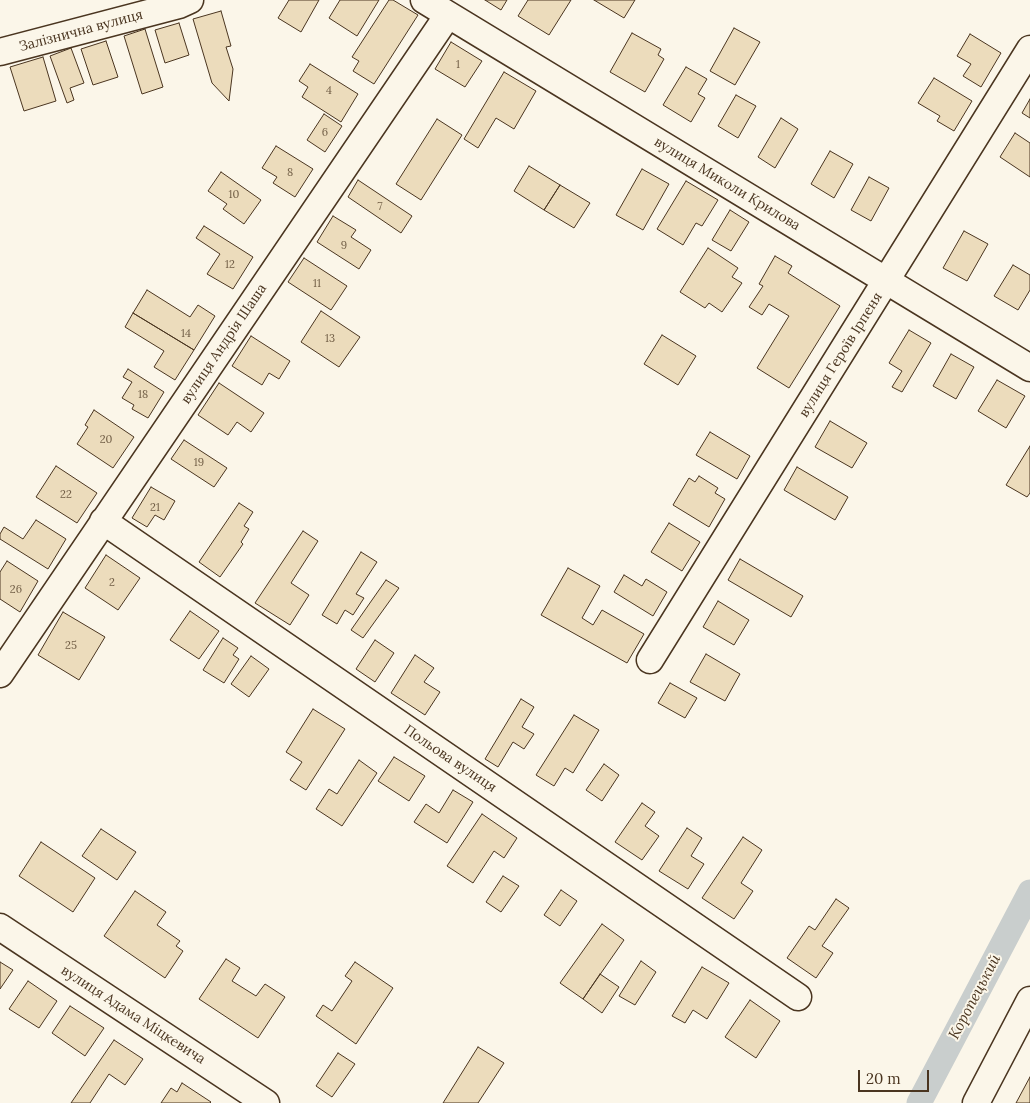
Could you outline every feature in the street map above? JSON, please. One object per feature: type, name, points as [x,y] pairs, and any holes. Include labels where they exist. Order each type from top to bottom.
[{"type":"street","name":"Залізнична вулиця","points":[[0,52],[179,5],[190,0]]},
{"type":"street","name":"вулиця Миколи Крилова","points":[[424,0],[1030,368]]},
{"type":"street","name":"вулиця Андрія Шаша","points":[[0,674],[448,15]]},
{"type":"street","name":"вулиця Героїв Ірпеня","points":[[650,660],[1030,49]]},
{"type":"street","name":"Польова вулиця","points":[[103,521],[798,997]]},
{"type":"street","name":"вулиця Адама Міцкевича","points":[[0,927],[266,1103]]},
{"type":"street","points":[[976,1103],[1030,1000]]},
{"type":"building","points":[[289,0],[319,0],[301,32],[278,18]]},
{"type":"building","points":[[340,0],[379,0],[357,36],[329,18]]},
{"type":"building","points":[[389,0],[393,0],[418,15],[374,84],[353,71],[359,61],[352,57]]},
{"type":"building","points":[[485,0],[507,0],[501,10]]},
{"type":"building","points":[[528,0],[571,0],[549,35],[518,16]]},
{"type":"building","points":[[594,0],[635,0],[624,18]]},
{"type":"building","points":[[221,11],[231,46],[226,47],[233,69],[229,101],[212,83],[193,19]]},
{"type":"building","points":[[179,23],[189,55],[165,63],[155,30]]},
{"type":"building","points":[[734,28],[760,42],[735,85],[710,71]]},
{"type":"building","points":[[145,29],[163,87],[142,94],[124,36]]},
{"type":"building","points":[[632,33],[661,49],[658,55],[664,59],[645,92],[610,72]]},
{"type":"building","points":[[970,34],[1001,53],[981,87],[963,76],[971,64],[957,56]]},
{"type":"building","points":[[106,41],[118,77],[93,85],[81,49]]},
{"type":"building","points":[[451,42],[482,61],[465,87],[435,69]]},
{"type":"building","points":[[71,48],[84,83],[70,88],[74,100],[67,103],[50,56]]},
{"type":"building","points":[[43,57],[56,101],[24,111],[10,67]]},
{"type":"building","points":[[310,64],[358,94],[341,122],[302,97],[308,87],[299,81]]},
{"type":"building","points":[[686,67],[707,79],[698,94],[705,98],[691,122],[663,105]]},
{"type":"building","points":[[504,72],[536,91],[514,129],[496,118],[478,148],[464,139]]},
{"type":"building","points":[[934,78],[972,101],[954,131],[937,121],[940,116],[918,103]]},
{"type":"building","points":[[736,95],[756,106],[738,138],[718,126]]},
{"type":"building","points":[[1030,99],[1030,118],[1022,113]]},
{"type":"building","points":[[324,114],[342,126],[325,152],[307,140]]},
{"type":"building","points":[[781,118],[798,129],[775,168],[758,157]]},
{"type":"building","points":[[437,119],[462,135],[421,200],[396,184]]},
{"type":"building","points":[[1015,133],[1030,143],[1030,177],[1000,157]]},
{"type":"building","points":[[276,146],[313,169],[295,197],[273,183],[277,177],[262,168]]},
{"type":"building","points":[[830,151],[853,164],[834,198],[811,184]]},
{"type":"building","points":[[529,166],[560,185],[544,210],[514,191]]},
{"type":"building","points":[[642,169],[669,184],[643,230],[616,215]]},
{"type":"building","points":[[221,172],[261,200],[244,224],[223,209],[227,204],[208,191]]},
{"type":"building","points":[[869,177],[889,188],[871,221],[851,210]]},
{"type":"building","points":[[358,180],[412,216],[401,233],[348,197]]},
{"type":"building","points":[[686,181],[718,200],[702,226],[696,223],[683,245],[657,229]]},
{"type":"building","points":[[560,185],[590,203],[574,228],[544,210]]},
{"type":"building","points":[[730,210],[749,222],[731,251],[712,240]]},
{"type":"building","points":[[333,216],[356,230],[351,237],[371,250],[359,269],[317,242]]},
{"type":"building","points":[[204,226],[253,257],[233,289],[207,274],[220,254],[196,238]]},
{"type":"building","points":[[964,231],[988,244],[967,281],[943,268]]},
{"type":"building","points":[[708,248],[738,268],[732,277],[742,283],[722,312],[709,303],[705,308],[680,292]]},
{"type":"building","points":[[775,256],[792,266],[788,273],[840,306],[789,388],[757,368],[789,316],[769,304],[762,315],[749,307],[763,286],[759,284]]},
{"type":"building","points":[[304,258],[347,286],[331,310],[288,282]]},
{"type":"building","points":[[1013,265],[1030,275],[1030,290],[1018,310],[994,296]]},
{"type":"building","points":[[147,290],[190,317],[198,305],[215,316],[194,350],[133,313]]},
{"type":"building","points":[[321,311],[360,337],[339,367],[301,342]]},
{"type":"building","points":[[133,313],[194,350],[175,380],[154,367],[164,351],[125,327]]},
{"type":"building","points":[[909,330],[931,343],[902,392],[892,387],[902,371],[889,363]]},
{"type":"building","points":[[662,335],[696,356],[678,385],[644,364]]},
{"type":"building","points":[[251,336],[290,361],[279,379],[269,373],[262,385],[232,366]]},
{"type":"building","points":[[951,354],[974,367],[956,399],[933,386]]},
{"type":"building","points":[[128,369],[164,392],[148,418],[132,409],[134,405],[122,398],[132,382],[123,377]]},
{"type":"building","points":[[997,380],[1025,396],[1006,428],[978,411]]},
{"type":"building","points":[[219,383],[264,413],[251,432],[237,422],[228,435],[198,415]]},
{"type":"building","points":[[94,410],[134,437],[113,468],[77,444],[88,427],[85,425]]},
{"type":"building","points":[[830,421],[867,443],[852,468],[815,447]]},
{"type":"building","points":[[710,432],[750,456],[737,479],[696,455]]},
{"type":"building","points":[[184,440],[227,468],[214,487],[171,459]]},
{"type":"building","points":[[1030,446],[1030,493],[1027,497],[1006,485]]},
{"type":"building","points":[[56,466],[97,493],[77,523],[36,497]]},
{"type":"building","points":[[797,467],[848,497],[835,520],[784,490]]},
{"type":"building","points":[[699,476],[718,488],[715,493],[725,499],[709,527],[673,505],[689,478],[695,482]]},
{"type":"building","points":[[151,487],[175,501],[164,520],[155,515],[147,527],[132,518]]},
{"type":"building","points":[[239,503],[253,512],[244,526],[249,529],[241,542],[243,544],[220,577],[199,562]]},
{"type":"building","points":[[36,520],[66,539],[48,569],[0,539],[0,534],[4,527],[23,539]]},
{"type":"building","points":[[669,523],[700,542],[682,571],[651,552]]},
{"type":"building","points":[[303,531],[318,541],[291,583],[309,595],[290,625],[255,603]]},
{"type":"building","points":[[361,552],[377,562],[356,594],[364,598],[353,615],[345,610],[337,624],[322,615]]},
{"type":"building","points":[[106,555],[140,578],[118,610],[85,588]]},
{"type":"building","points":[[740,559],[803,596],[791,617],[728,580]]},
{"type":"building","points":[[7,561],[38,581],[20,612],[0,599],[0,572]]},
{"type":"building","points":[[568,568],[600,586],[582,618],[593,625],[602,610],[644,634],[627,663],[541,615]]},
{"type":"building","points":[[624,575],[642,586],[646,579],[667,592],[653,616],[614,592]]},
{"type":"building","points":[[386,580],[399,588],[363,638],[351,630]]},
{"type":"building","points":[[718,601],[749,620],[734,645],[703,627]]},
{"type":"building","points":[[190,611],[219,631],[199,659],[170,640]]},
{"type":"building","points":[[63,612],[105,637],[79,680],[38,655]]},
{"type":"building","points":[[223,638],[238,648],[233,655],[239,659],[224,683],[203,670]]},
{"type":"building","points":[[375,640],[394,653],[375,682],[356,669]]},
{"type":"building","points":[[706,654],[740,674],[725,701],[690,682]]},
{"type":"building","points":[[415,655],[434,668],[424,682],[440,692],[425,715],[391,693]]},
{"type":"building","points":[[251,656],[269,669],[249,697],[231,684]]},
{"type":"building","points":[[670,683],[697,698],[685,718],[658,703]]},
{"type":"building","points":[[521,699],[534,707],[522,727],[534,734],[524,749],[513,742],[498,767],[485,759]]},
{"type":"building","points":[[313,709],[345,729],[306,790],[290,780],[302,762],[286,752]]},
{"type":"building","points":[[574,715],[599,730],[573,773],[565,768],[554,786],[536,775]]},
{"type":"building","points":[[394,757],[425,776],[409,801],[378,781]]},
{"type":"building","points":[[359,760],[377,773],[342,826],[316,809],[329,789],[337,794]]},
{"type":"building","points":[[604,764],[619,775],[602,801],[586,790]]},
{"type":"building","points":[[453,790],[473,802],[447,843],[414,822],[426,804],[439,813]]},
{"type":"building","points":[[642,803],[655,812],[645,826],[659,836],[642,860],[615,842]]},
{"type":"building","points":[[482,814],[517,838],[504,858],[494,851],[473,883],[447,866]]},
{"type":"building","points":[[687,828],[702,838],[691,856],[704,864],[688,889],[659,871]]},
{"type":"building","points":[[101,829],[136,852],[117,880],[82,856]]},
{"type":"building","points":[[743,837],[762,850],[741,883],[753,891],[734,919],[702,898]]},
{"type":"building","points":[[41,842],[95,878],[73,912],[19,876]]},
{"type":"building","points":[[503,876],[519,886],[501,912],[486,902]]},
{"type":"building","points":[[561,890],[577,901],[560,926],[544,915]]},
{"type":"building","points":[[135,891],[166,912],[157,925],[180,941],[176,946],[183,951],[165,978],[104,936]]},
{"type":"building","points":[[836,899],[849,908],[822,946],[833,953],[816,978],[787,958],[809,926],[815,930]]},
{"type":"building","points":[[602,924],[624,940],[583,999],[560,983]]},
{"type":"building","points":[[226,959],[240,968],[232,981],[256,996],[265,984],[285,997],[258,1038],[199,999]]},
{"type":"building","points":[[641,961],[656,972],[635,1005],[619,996]]},
{"type":"building","points":[[0,962],[13,970],[0,989]]},
{"type":"building","points":[[355,962],[393,988],[356,1044],[316,1016],[323,1005],[332,1011],[352,981],[345,976]]},
{"type":"building","points":[[702,967],[729,983],[707,1019],[693,1010],[685,1023],[672,1016]]},
{"type":"building","points":[[600,974],[619,987],[602,1013],[583,999]]},
{"type":"building","points":[[28,981],[57,1001],[39,1028],[9,1009]]},
{"type":"building","points":[[750,1000],[780,1021],[756,1058],[725,1037]]},
{"type":"building","points":[[70,1006],[104,1028],[85,1056],[52,1033]]},
{"type":"building","points":[[114,1040],[143,1059],[125,1085],[109,1074],[90,1103],[71,1103]]},
{"type":"building","points":[[478,1047],[504,1063],[478,1103],[443,1103]]},
{"type":"building","points":[[338,1053],[355,1064],[332,1097],[316,1086]]},
{"type":"building","points":[[1030,1077],[1030,1103],[1016,1103]]},
{"type":"building","points":[[182,1083],[211,1102],[161,1103],[171,1088],[177,1092]]},
{"type":"waterway","name":"Коропецький","points":[[919,1103],[1030,892]]}]
